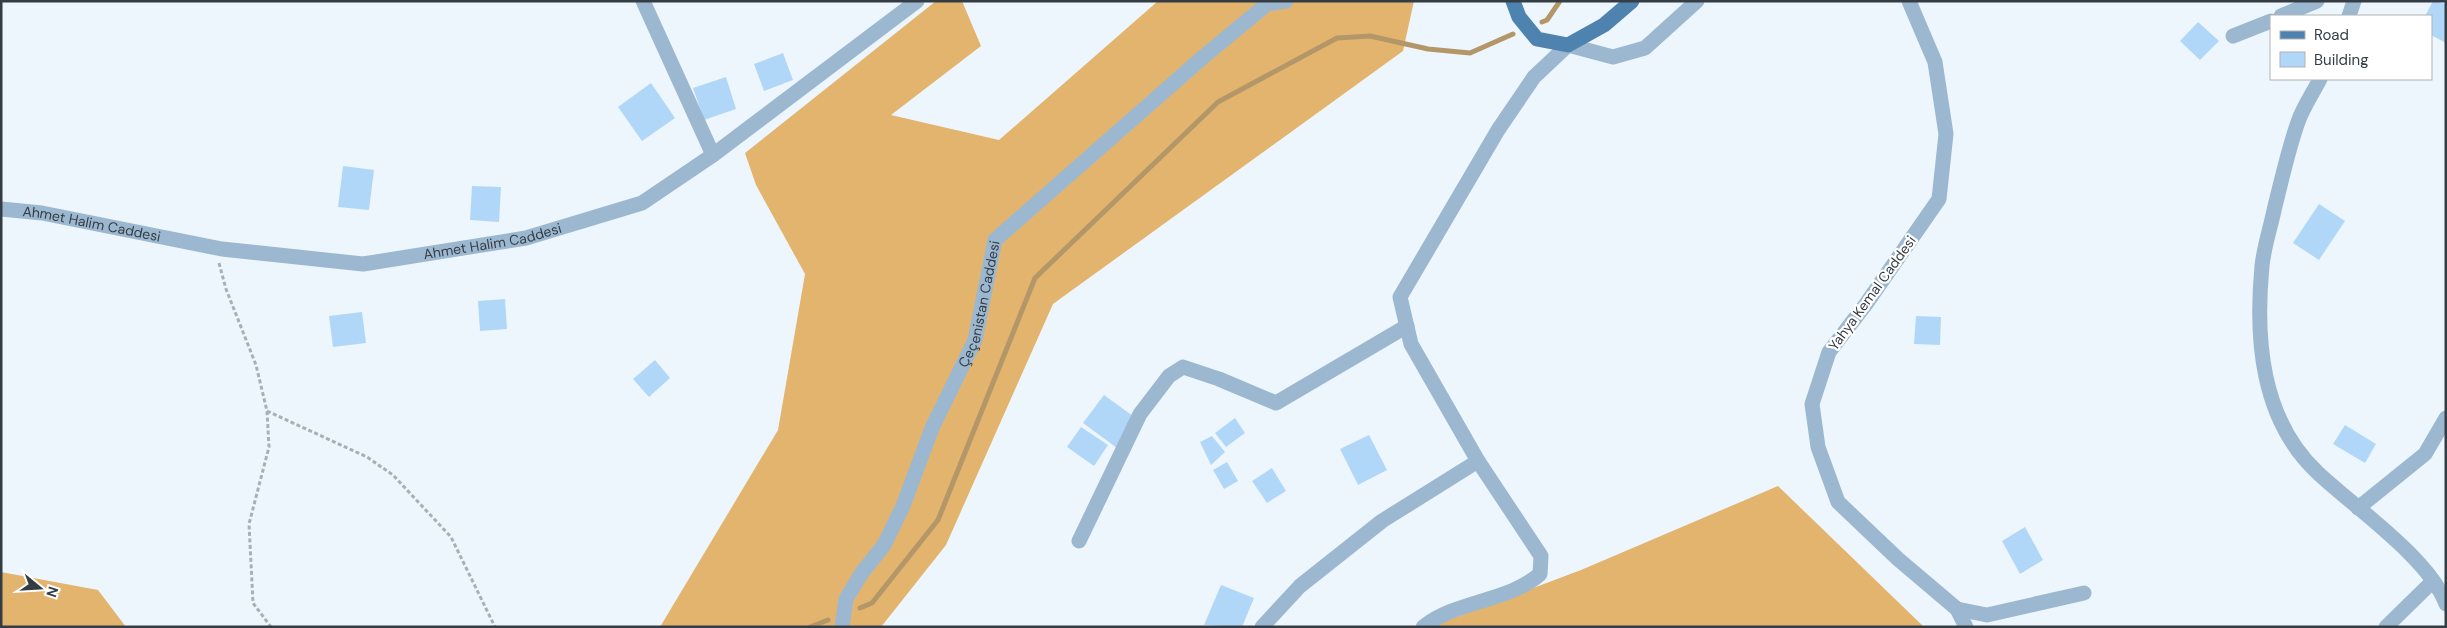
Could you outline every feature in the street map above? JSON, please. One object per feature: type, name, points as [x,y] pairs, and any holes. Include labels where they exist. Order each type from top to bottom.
[{"type":"main road","points":[[1513,1],[1519,18],[1537,39],[1568,45],[1604,25],[1632,1]]},
{"type":"street","points":[[643,1],[713,156]]},
{"type":"street","name":"Ahmet Halim Caddesi","points":[[1,209],[42,213],[215,248],[364,264],[526,238],[642,203],[713,156],[917,1]]},
{"type":"street","name":"Çeçenistan Caddesi","points":[[842,627],[846,599],[861,574],[884,545],[903,506],[932,428],[976,340],[994,240],[1267,4],[1286,1]]},
{"type":"street","points":[[1423,627],[1458,609],[1528,585],[1540,574],[1541,556],[1478,461],[1411,344],[1400,297],[1498,130],[1534,77],[1568,45],[1613,57],[1645,48],[1697,1]]},
{"type":"street","name":"Yahya Kemal Caddesi","points":[[1909,1],[1935,62],[1946,134],[1939,199],[1866,304],[1829,352],[1812,404],[1818,447],[1838,502],[1898,559],[1957,609],[1966,627]]},
{"type":"street","points":[[2283,15],[2318,1]]},
{"type":"street","points":[[2349,15],[2354,1]]},
{"type":"street","points":[[2233,36],[2270,20]]},
{"type":"street","points":[[2319,80],[2298,121],[2262,264],[2260,343],[2270,400],[2285,434],[2316,472],[2424,568],[2441,592],[2446,604]]},
{"type":"street","points":[[1079,541],[1140,414],[1168,376],[1183,367],[1219,379],[1276,403],[1407,326]]},
{"type":"street","points":[[2358,508],[2425,454],[2446,418]]},
{"type":"street","points":[[1262,627],[1300,586],[1382,521],[1478,461]]},
{"type":"street","points":[[2386,627],[2433,581]]},
{"type":"street","points":[[1957,609],[1987,615],[2084,593]]},
{"type":"path","points":[[215,248],[226,289],[256,365],[267,411],[269,447],[249,524],[253,603],[271,627]]},
{"type":"path","points":[[267,411],[367,457],[393,475],[451,537],[495,627]]},
{"type":"shaded area","points":[[936,1],[962,1],[981,46],[891,115],[999,140],[1158,1],[1414,1],[1403,51],[1053,304],[946,545],[881,627],[660,627],[778,430],[805,274],[756,185],[745,153]]},
{"type":"shaded area","points":[[1778,486],[1924,627],[1430,627],[1581,570]]},
{"type":"shaded area","points":[[1,572],[98,590],[126,627],[1,627]]},
{"type":"building","points":[[2433,1],[2446,4],[2446,43],[2432,36],[2432,15],[2426,15]]},
{"type":"building","points":[[2198,22],[2219,41],[2200,60],[2180,41]]},
{"type":"building","points":[[783,53],[793,80],[764,91],[754,64]]},
{"type":"building","points":[[726,77],[736,109],[704,120],[693,88]]},
{"type":"building","points":[[651,83],[675,118],[642,141],[618,107]]},
{"type":"building","points":[[343,166],[374,170],[369,210],[338,207]]},
{"type":"building","points":[[472,186],[501,187],[499,222],[470,220]]},
{"type":"building","points":[[2319,204],[2345,221],[2319,260],[2293,243]]},
{"type":"building","points":[[505,299],[507,329],[480,331],[478,301]]},
{"type":"building","points":[[362,312],[366,343],[333,347],[329,316]]},
{"type":"building","points":[[1916,316],[1941,317],[1940,345],[1914,344]]},
{"type":"building","points":[[655,360],[670,378],[649,397],[633,379]]},
{"type":"building","points":[[1104,395],[1137,419],[1117,448],[1083,423]]},
{"type":"building","points":[[1235,418],[1245,433],[1226,447],[1215,433]]},
{"type":"building","points":[[2345,425],[2376,444],[2365,463],[2333,444]]},
{"type":"building","points":[[1081,427],[1108,445],[1094,466],[1067,447]]},
{"type":"building","points":[[1369,435],[1387,470],[1358,485],[1340,449]]},
{"type":"building","points":[[1212,436],[1225,452],[1211,465],[1200,442]]},
{"type":"building","points":[[1227,462],[1238,481],[1224,489],[1213,470]]},
{"type":"building","points":[[1272,468],[1286,491],[1267,503],[1252,481]]},
{"type":"building","points":[[2025,527],[2043,560],[2020,574],[2002,541]]},
{"type":"building","points":[[1221,585],[1254,598],[1242,627],[1204,625]]},
{"type":"waterway","points":[[1542,22],[1547,20],[1560,1]]},
{"type":"waterway","points":[[860,608],[872,603],[938,520],[1035,278],[1218,102],[1337,38],[1370,36],[1428,49],[1470,53],[1513,34]]},
{"type":"waterway","points":[[810,627],[828,620]]}]
